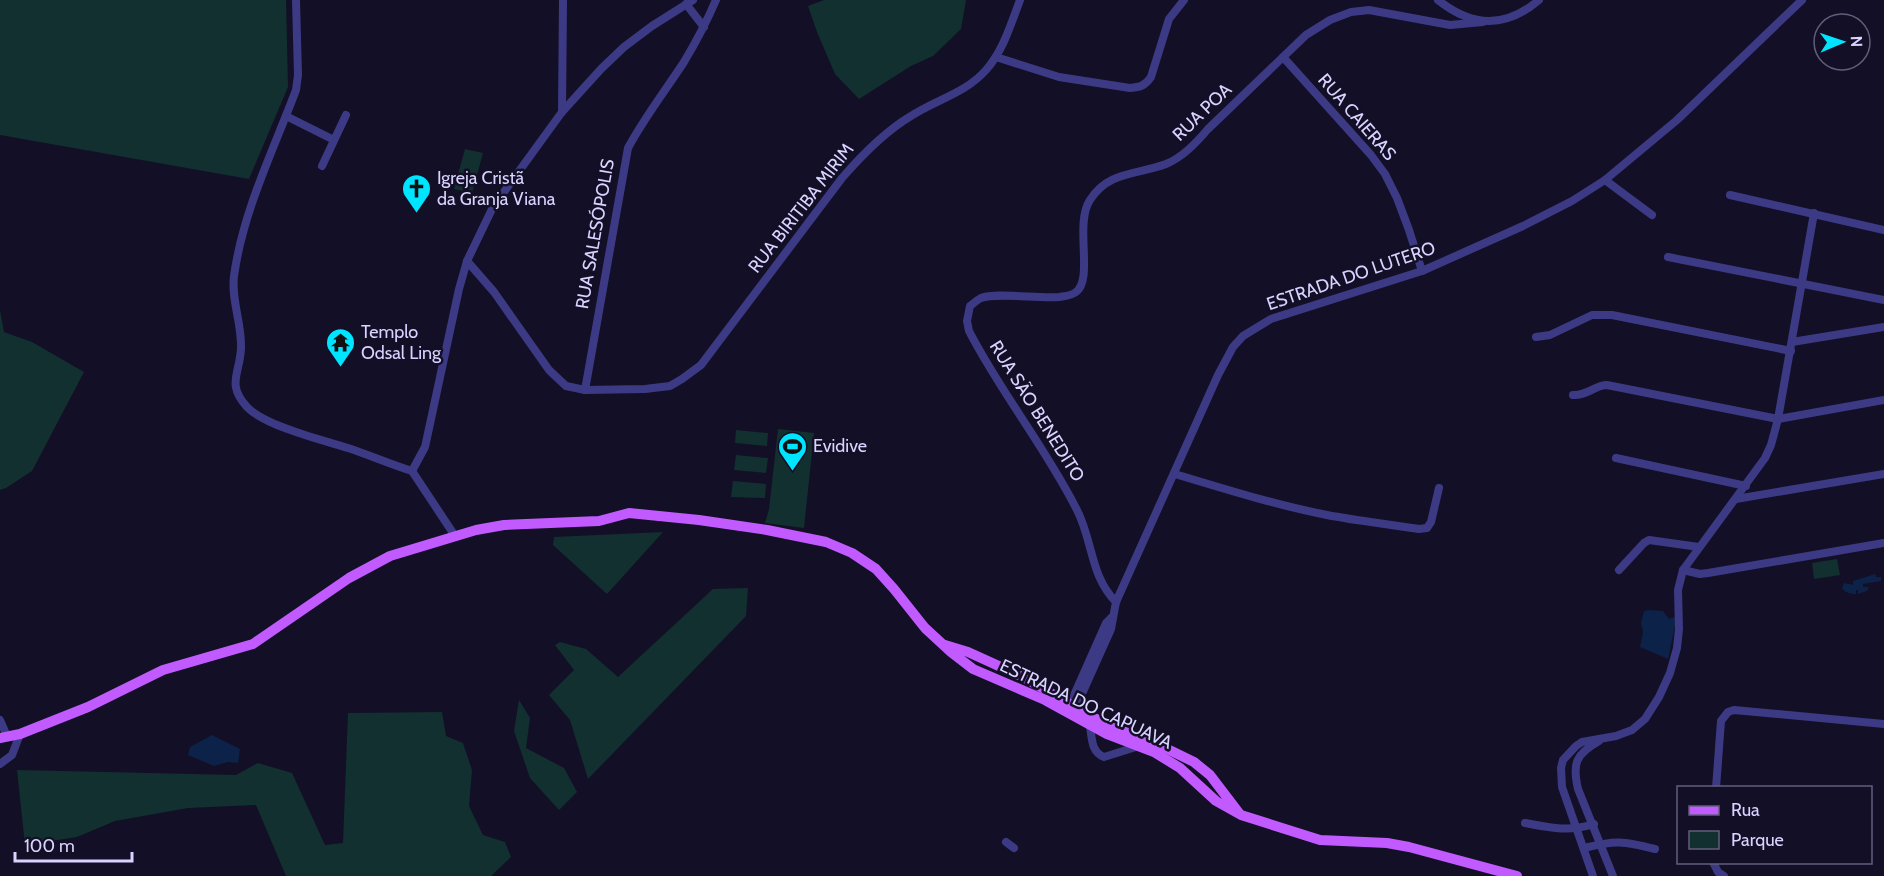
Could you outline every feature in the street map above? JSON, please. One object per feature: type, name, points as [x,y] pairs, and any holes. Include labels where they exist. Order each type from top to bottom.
[{"type":"main road","name":"ESTRADA DO CAPUAVA","points":[[4,737],[20,734],[88,707],[163,670],[254,644],[349,578],[390,556],[476,530],[504,525],[598,521],[629,513],[767,530],[805,537],[852,552],[876,569],[926,628],[959,659],[980,673],[1045,700],[1090,726],[1168,760],[1216,801],[1241,815],[1320,840],[1409,846],[1517,876]]},
{"type":"main road","name":"ESTRADA DO CAPUAVA","points":[[945,645],[958,648],[1021,676],[1107,725],[1174,751],[1201,767],[1221,787],[1241,815]]},
{"type":"main road","points":[[980,673],[981,666],[986,660]]},
{"type":"main road","points":[[1191,778],[1200,775],[1201,767]]},
{"type":"street","points":[[296,0],[298,75],[296,90],[258,184],[244,231],[234,278],[234,299],[241,348],[235,386],[238,395],[248,409],[259,417],[412,471],[455,536]]},
{"type":"street","points":[[562,112],[563,0]]},
{"type":"street","name":"RUA SALESÓPOLIS","points":[[585,390],[623,165],[628,148],[684,62],[716,0]]},
{"type":"street","name":"RUA BIRITIBA MIRIM","points":[[585,390],[645,389],[670,386],[701,365],[842,178],[866,151],[910,116],[964,88],[984,72],[996,57],[1008,33],[1020,0]]},
{"type":"street","points":[[996,57],[1059,77],[1130,88],[1140,87],[1146,84],[1151,77],[1169,19],[1184,0]]},
{"type":"street","points":[[1438,0],[1451,11],[1483,22]]},
{"type":"street","name":"RUA POA","points":[[1046,298],[1073,294],[1084,282],[1082,230],[1088,203],[1096,191],[1109,180],[1166,164],[1180,156],[1306,35],[1330,20],[1352,12],[1369,10],[1450,25],[1483,22],[1507,19],[1527,10],[1539,0]]},
{"type":"street","name":"ESTRADA DO LUTERO","points":[[1073,705],[1111,629],[1116,602],[1218,375],[1233,347],[1243,336],[1271,319],[1422,271],[1523,226],[1572,201],[1605,180],[1677,120],[1802,0]]},
{"type":"street","points":[[412,471],[425,447],[467,261],[493,207],[562,112],[624,47],[689,2],[704,27]]},
{"type":"street","points":[[1450,25],[1451,11]]},
{"type":"street","name":"RUA CAIERAS","points":[[1282,57],[1371,155],[1385,174],[1397,198],[1422,271]]},
{"type":"street","points":[[322,166],[346,115]]},
{"type":"street","points":[[286,117],[334,140]]},
{"type":"street","points":[[1605,180],[1652,215]]},
{"type":"street","points":[[1730,195],[1884,230]]},
{"type":"street","points":[[1593,876],[1562,787],[1563,760],[1582,742],[1616,736],[1632,730],[1645,718],[1670,674],[1677,648],[1678,590],[1683,570],[1746,486],[1771,445],[1778,419],[1814,213]]},
{"type":"street","points":[[1668,257],[1884,300]]},
{"type":"street","points":[[467,261],[494,292],[541,360],[557,379],[566,386],[585,390]]},
{"type":"street","name":"RUA SÃO BENEDITO","points":[[1046,298],[983,297],[970,306],[967,321],[969,331],[1078,512],[1098,578],[1116,602]]},
{"type":"street","points":[[1536,337],[1550,335],[1592,315],[1612,315],[1791,347],[1884,327]]},
{"type":"street","points":[[1573,395],[1582,395],[1607,385],[1778,419],[1884,400]]},
{"type":"street","points":[[1616,458],[1746,486]]},
{"type":"street","points":[[1175,474],[1237,493],[1329,516],[1419,529],[1427,528],[1431,522],[1439,488]]},
{"type":"street","points":[[1736,499],[1884,474]]},
{"type":"street","points":[[1619,570],[1649,540],[1699,547]]},
{"type":"street","points":[[1683,570],[1700,574],[1708,573],[1884,543]]},
{"type":"street","points":[[1716,786],[1721,721],[1728,712],[1734,710],[1884,724]]},
{"type":"street","points":[[0,720],[4,737]]},
{"type":"street","points":[[1090,726],[1094,750],[1104,757],[1139,746]]},
{"type":"street","points":[[0,764],[6,762],[12,754],[20,734]]},
{"type":"street","points":[[1602,739],[1585,749],[1575,765],[1575,775],[1578,789],[1613,876]]},
{"type":"street","points":[[1572,814],[1587,810]]},
{"type":"street","points":[[1525,823],[1558,829],[1577,829],[1594,824]]},
{"type":"street","points":[[1584,848],[1624,841],[1655,849]]},
{"type":"street","points":[[1006,842],[1014,848]]},
{"type":"street","points":[[1714,864],[1718,872],[1724,876]]},
{"type":"green space","points":[[0,0],[286,0],[288,87],[249,179],[0,135]]},
{"type":"green space","points":[[824,0],[966,0],[961,29],[933,56],[911,66],[859,99],[835,74],[817,32],[808,6]]},
{"type":"green space","points":[[465,149],[483,153],[472,193],[454,189]]},
{"type":"green space","points":[[0,310],[4,332],[32,342],[84,372],[32,471],[0,490]]},
{"type":"green space","name":"Evidive","points":[[778,429],[814,433],[804,528],[765,523],[769,509]]},
{"type":"green space","points":[[736,430],[768,433],[767,446],[735,443]]},
{"type":"green space","points":[[736,455],[768,458],[766,473],[734,470]]},
{"type":"green space","points":[[733,481],[766,484],[765,498],[731,497]]},
{"type":"green space","points":[[663,532],[607,594],[553,545],[554,537]]},
{"type":"green space","points":[[1837,559],[1840,575],[1814,579],[1812,563]]},
{"type":"green space","points":[[748,588],[746,616],[588,779],[570,720],[549,695],[574,670],[555,645],[560,642],[586,649],[618,677],[713,589]]},
{"type":"green space","points":[[519,700],[530,718],[526,748],[564,768],[577,792],[559,810],[530,778],[514,731]]},
{"type":"green space","points":[[442,712],[446,736],[463,743],[472,770],[469,806],[483,835],[505,842],[511,857],[491,876],[286,876],[256,805],[188,808],[115,821],[77,837],[25,845],[17,770],[236,775],[258,763],[292,773],[325,845],[343,843],[348,713]]},
{"type":"water","points":[[1875,574],[1876,577],[1881,577],[1881,581],[1863,584],[1863,587],[1869,587],[1867,591],[1858,594],[1856,590],[1854,594],[1842,589],[1844,583],[1853,585],[1853,581]]},
{"type":"water","points":[[1644,611],[1663,611],[1669,619],[1677,616],[1668,659],[1640,647],[1643,632],[1641,623]]},
{"type":"water","points":[[212,735],[240,749],[238,763],[228,762],[214,766],[188,755],[190,747]]},
{"type":"place","name":"Igreja Cristã da Granja Viana","points":[[416,214]]},
{"type":"place","name":"Templo Odsal Ling","points":[[340,368]]},
{"type":"place","name":"Evidive","points":[[792,472]]}]
